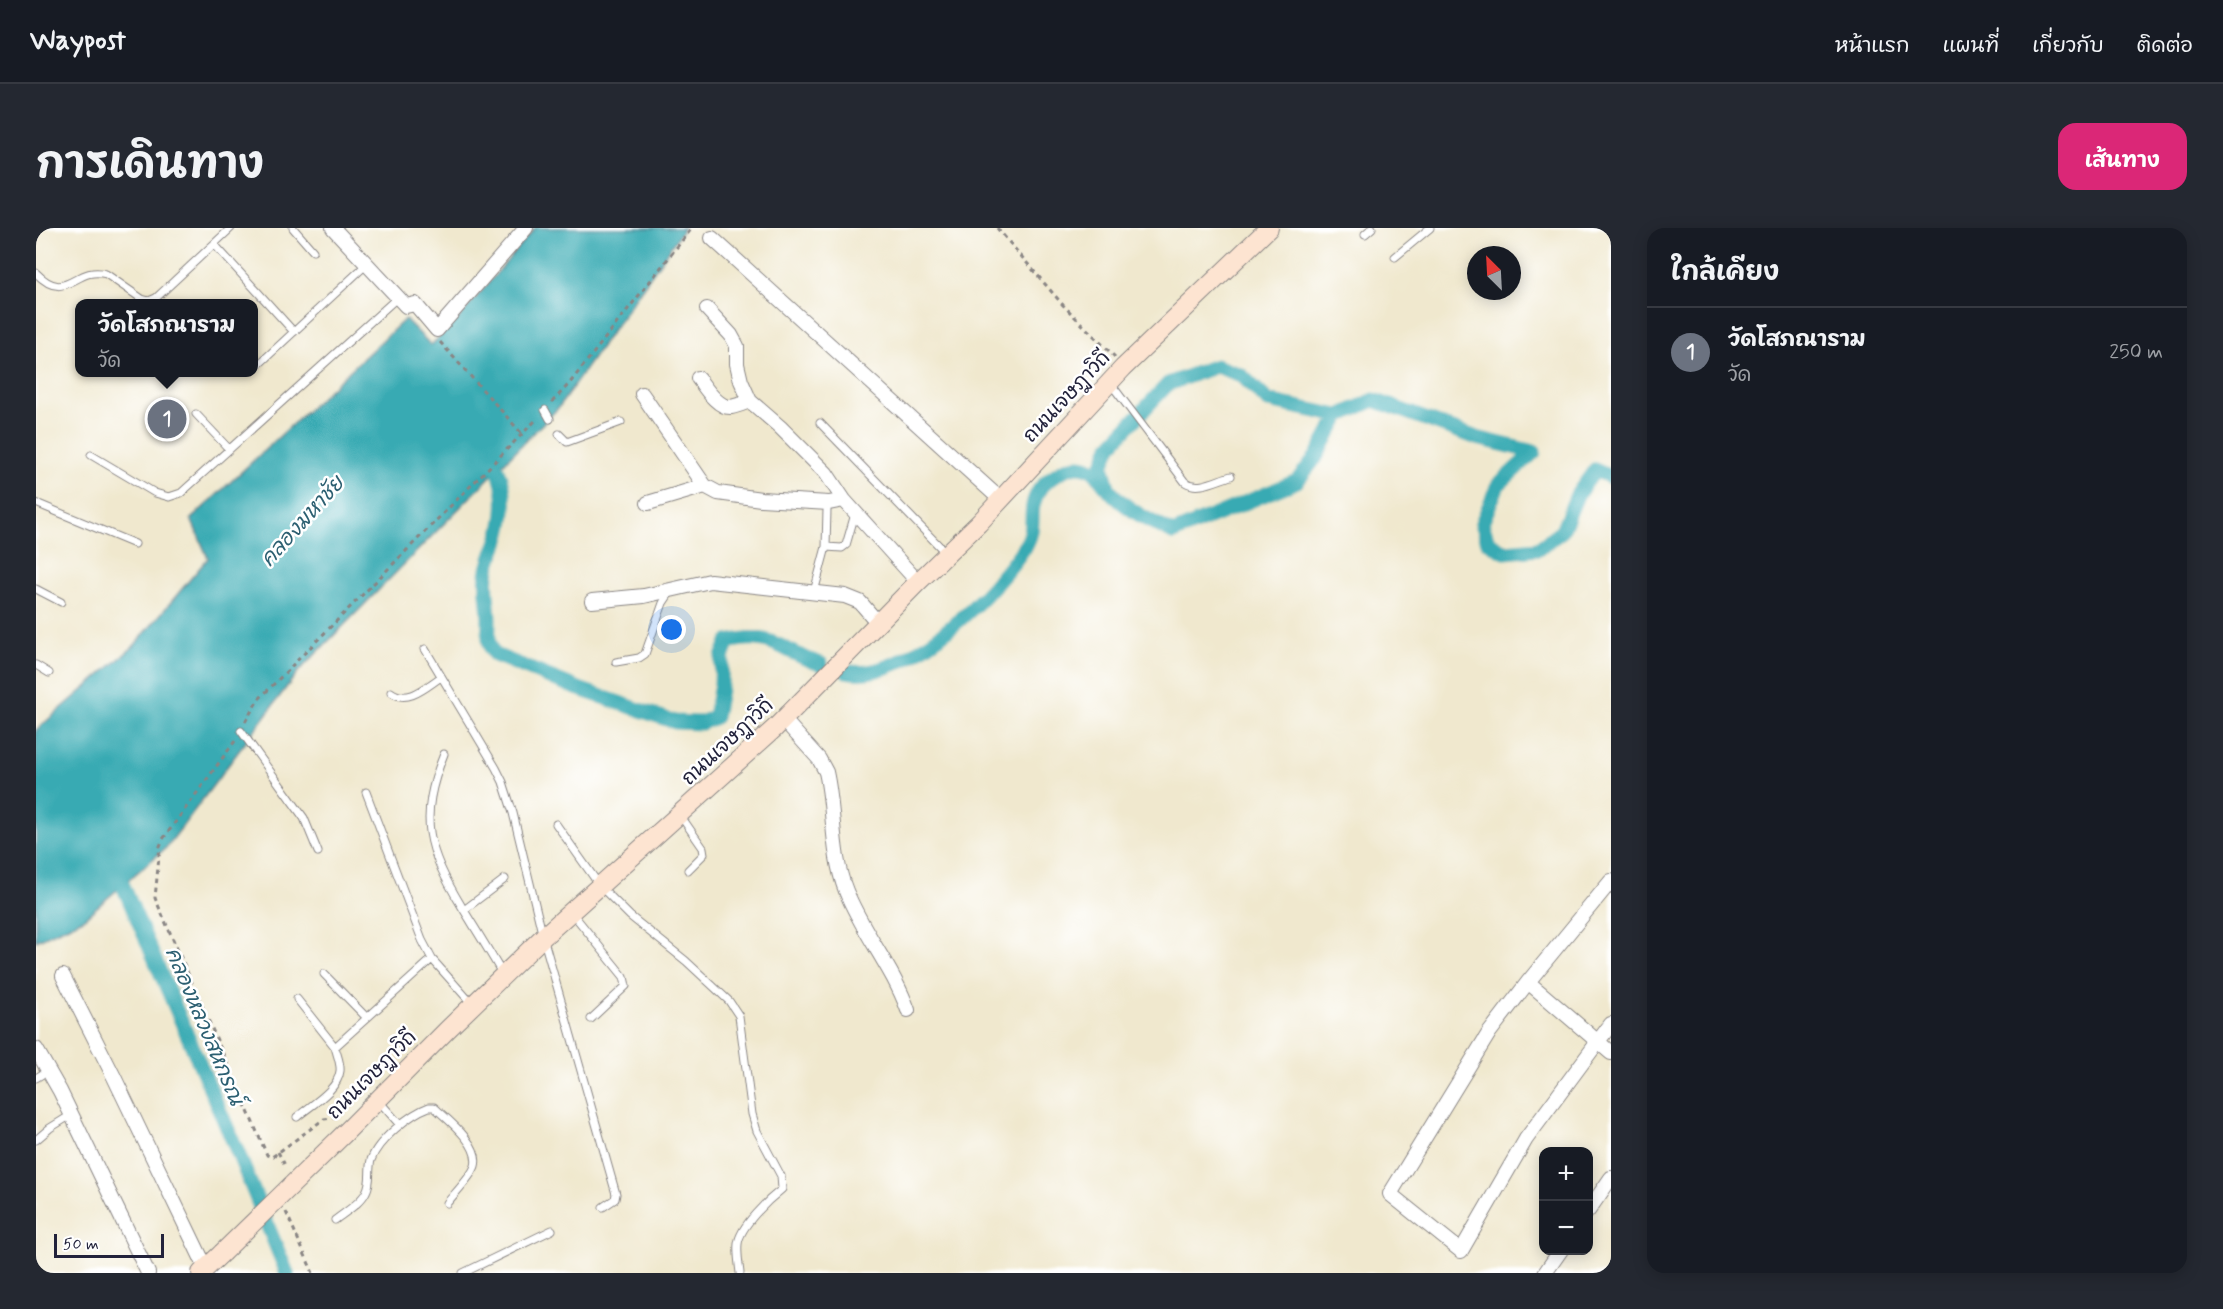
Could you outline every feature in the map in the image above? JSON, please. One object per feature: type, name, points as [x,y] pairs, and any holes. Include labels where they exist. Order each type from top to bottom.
[{"type":"street","points":[[333,228],[406,306],[415,304],[435,329],[439,329],[522,230]]},
{"type":"street","name":"ถนนเจษฎาวิถี","points":[[203,1271],[543,937],[784,720],[1000,499],[1109,382],[1269,228]]},
{"type":"street","points":[[712,238],[1000,499]]},
{"type":"street","points":[[707,309],[731,335],[737,346],[737,364],[741,381],[750,401],[826,473],[844,501],[918,582]]},
{"type":"street","points":[[698,378],[724,406],[731,407],[750,401]]},
{"type":"street","points":[[642,394],[705,486],[718,494],[829,503],[844,501]]},
{"type":"street","points":[[648,503],[705,486]]},
{"type":"street","points":[[592,602],[644,596],[710,581],[846,596],[860,602],[878,623]]},
{"type":"street","points":[[784,720],[819,759],[826,772],[840,873],[846,892],[900,987],[908,1010]]},
{"type":"street","points":[[1611,881],[1489,1033],[1390,1194],[1461,1251],[1526,1139],[1611,1024]]},
{"type":"street","points":[[63,976],[129,1107],[203,1271]]},
{"type":"street","points":[[1528,982],[1611,1053]]},
{"type":"street","points":[[36,1049],[49,1070],[148,1273]]},
{"type":"street","points":[[1593,1204],[1611,1178]]},
{"type":"street","points":[[1545,1273],[1558,1255]]},
{"type":"lane","points":[[154,299],[231,228]]},
{"type":"lane","points":[[293,228],[313,251]]},
{"type":"lane","points":[[1365,234],[1372,228]]},
{"type":"lane","points":[[1395,257],[1430,228]]},
{"type":"lane","points":[[214,244],[294,332]]},
{"type":"lane","points":[[258,365],[368,264]]},
{"type":"lane","points":[[36,273],[54,286],[62,286],[69,285],[89,273],[99,272],[106,274],[142,299]]},
{"type":"lane","points":[[91,455],[155,493],[169,497],[181,493],[398,297]]},
{"type":"lane","points":[[1109,382],[1185,482],[1191,486],[1201,485],[1231,476]]},
{"type":"lane","points":[[545,410],[550,419]]},
{"type":"lane","points":[[196,414],[230,449]]},
{"type":"lane","points":[[559,434],[567,442],[621,422]]},
{"type":"lane","points":[[820,423],[947,554]]},
{"type":"lane","points":[[36,503],[135,544]]},
{"type":"lane","points":[[814,591],[825,547],[826,510]]},
{"type":"lane","points":[[825,547],[842,548],[846,545],[855,513]]},
{"type":"lane","points":[[36,589],[61,602]]},
{"type":"lane","points":[[616,662],[639,658],[645,654],[663,603],[673,589]]},
{"type":"lane","points":[[425,649],[503,782],[520,838],[543,937],[616,1194],[615,1199],[603,1207]]},
{"type":"lane","points":[[36,665],[49,673]]},
{"type":"lane","points":[[391,692],[402,698],[412,696],[441,677]]},
{"type":"lane","points":[[241,731],[304,818],[318,852]]},
{"type":"lane","points":[[444,754],[434,780],[429,814],[435,857],[443,875],[504,975]]},
{"type":"lane","points":[[366,792],[414,922],[432,959],[472,1005]]},
{"type":"lane","points":[[680,815],[703,848],[704,854],[688,870]]},
{"type":"lane","points":[[556,824],[600,886],[630,916],[686,961],[729,1001],[739,1016],[752,1114],[757,1131],[781,1176],[782,1189],[741,1231],[738,1245],[740,1273]]},
{"type":"lane","points":[[464,910],[505,879]]},
{"type":"lane","points":[[571,912],[624,977],[626,986],[591,1019]]},
{"type":"lane","points":[[335,1047],[432,959]]},
{"type":"lane","points":[[324,974],[367,1018]]},
{"type":"lane","points":[[297,999],[335,1047],[340,1068],[338,1078],[331,1089],[297,1117]]},
{"type":"lane","points":[[36,1078],[49,1070]]},
{"type":"lane","points":[[378,1100],[400,1125]]},
{"type":"lane","points":[[335,1220],[365,1194],[371,1177],[372,1158],[400,1125],[423,1109],[434,1107],[471,1144],[476,1155],[475,1168],[447,1203]]},
{"type":"lane","points":[[36,1140],[71,1115]]},
{"type":"lane","points":[[463,1273],[552,1230]]},
{"type":"path","points":[[436,339],[523,435],[569,384],[692,228]]},
{"type":"path","points":[[997,228],[1063,305],[1116,358],[1123,368]]},
{"type":"path","points":[[278,1152],[289,1172]]},
{"type":"path","points":[[284,1206],[313,1273]]},
{"type":"water","name":"คลองมหาชัย","points":[[535,228],[684,228],[559,407],[298,672],[167,847],[83,919],[36,941],[36,730],[133,647],[208,558],[191,519],[405,319],[431,345],[457,320]]},
{"type":"waterway","points":[[1109,490],[1102,466],[1110,446],[1168,384],[1216,366],[1241,375],[1268,401],[1339,416],[1374,400],[1477,438],[1534,452],[1498,485],[1482,523],[1488,542],[1505,552],[1538,549],[1562,531],[1577,495],[1595,470],[1611,477]]},
{"type":"waterway","points":[[846,671],[869,672],[895,663],[922,649],[974,606],[997,583],[1028,541],[1032,528],[1033,503],[1043,485],[1062,471],[1078,466],[1088,468],[1123,503],[1173,533],[1297,481],[1316,457],[1339,416]]},
{"type":"waterway","points":[[498,470],[504,497],[503,516],[500,534],[487,574],[489,639],[495,655],[579,689],[675,722],[701,723],[715,717],[721,684],[722,657],[728,642],[743,639],[767,641],[821,664]]},
{"type":"waterway","name":"คลองหลวงสหกรณ์","points":[[115,867],[287,1273]]},
{"type":"place","name":"วัดโสภณาราม","points":[[167,419]]}]
